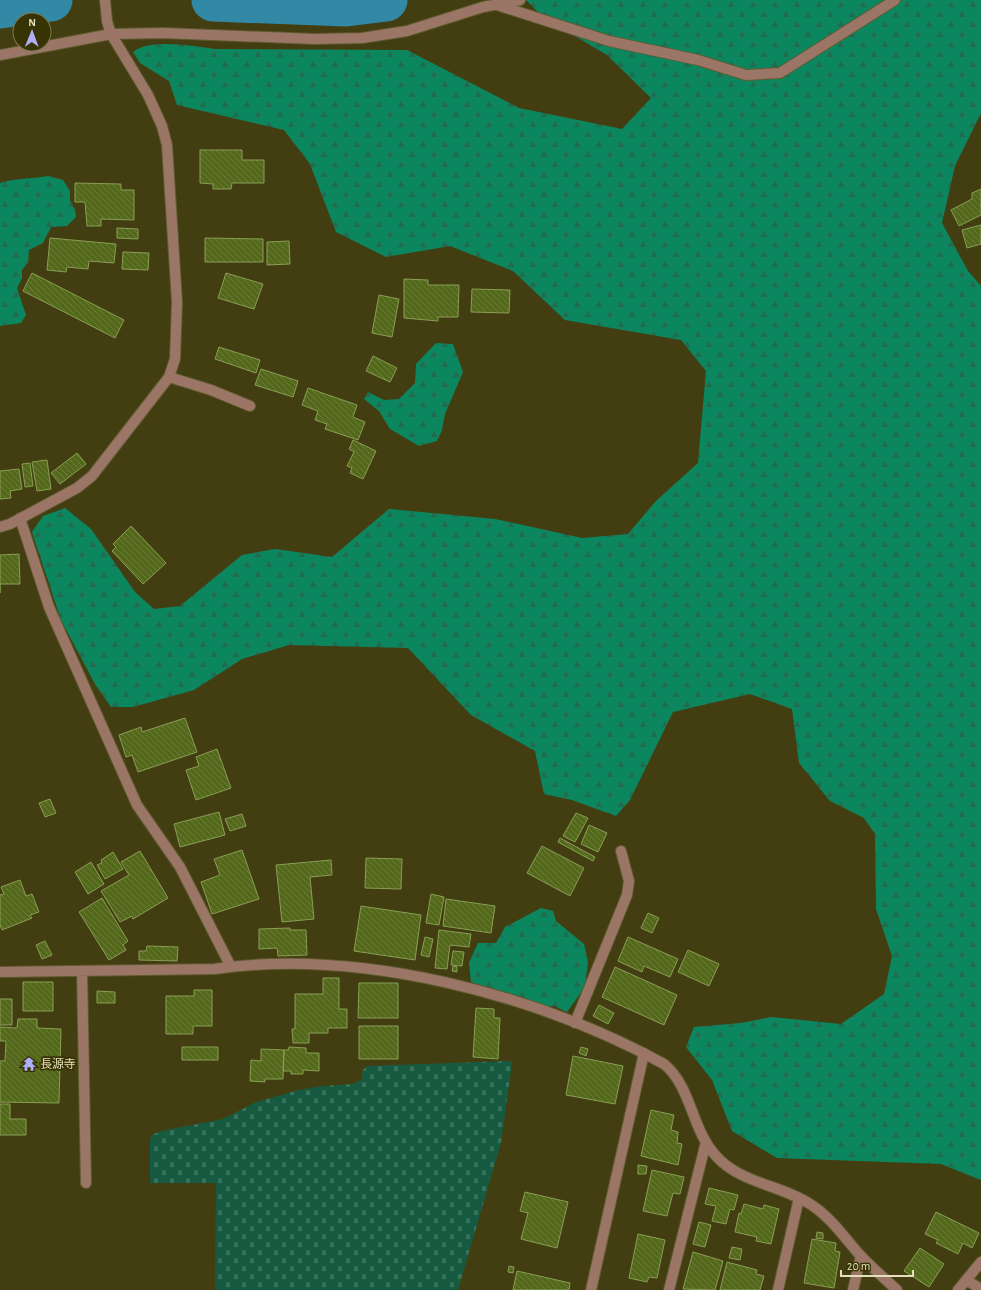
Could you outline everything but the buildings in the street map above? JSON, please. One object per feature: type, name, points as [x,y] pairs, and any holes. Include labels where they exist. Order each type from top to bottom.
[{"type":"street","points":[[0,527],[77,488],[92,476],[169,377],[175,359],[177,302],[167,145],[162,126],[148,95],[111,34],[107,21],[105,0]]},
{"type":"street","points":[[0,55],[111,34],[164,33],[315,39],[362,38],[407,31],[483,7],[520,0]]},
{"type":"street","points":[[497,5],[609,41],[698,60],[746,75],[780,74],[895,0]]},
{"type":"street","points":[[169,377],[211,390],[250,406]]},
{"type":"street","points":[[20,518],[49,607],[138,804],[180,867],[231,967]]},
{"type":"street","points":[[575,1023],[628,895],[629,881],[621,851]]},
{"type":"street","points":[[0,972],[214,969],[302,964],[344,966],[400,973],[454,985],[540,1009],[644,1053],[664,1064],[674,1072],[706,1142],[716,1156],[748,1178],[799,1198],[813,1206],[830,1220],[861,1256],[897,1290]]},
{"type":"street","points":[[82,971],[86,1183]]},
{"type":"street","points":[[591,1290],[644,1053]]},
{"type":"street","points":[[669,1290],[706,1142]]},
{"type":"street","points":[[778,1290],[799,1198]]},
{"type":"street","points":[[853,1290],[861,1256]]},
{"type":"street","points":[[958,1290],[981,1262]]},
{"type":"street","points":[[966,1280],[981,1289]]},
{"type":"green space","points":[[526,0],[981,0],[981,113],[955,166],[942,223],[968,271],[981,286],[981,1180],[941,1164],[777,1158],[732,1131],[712,1080],[686,1047],[694,1027],[741,1023],[771,1017],[841,1024],[884,994],[892,956],[876,909],[875,834],[864,818],[830,801],[799,763],[792,709],[750,694],[673,712],[630,800],[616,816],[572,800],[544,794],[535,751],[471,715],[408,648],[289,645],[242,659],[194,690],[133,707],[111,707],[95,684],[61,620],[32,532],[43,516],[65,508],[91,529],[135,592],[154,609],[180,606],[242,555],[275,549],[332,557],[389,509],[495,519],[582,538],[628,534],[656,501],[698,463],[706,371],[681,340],[565,320],[513,271],[450,246],[386,257],[336,232],[310,164],[284,130],[177,105],[169,81],[140,63],[133,52],[150,45],[160,44],[215,49],[407,50],[519,108],[622,129],[651,98],[607,55],[543,17]]},
{"type":"green space","points":[[48,176],[63,180],[70,191],[70,200],[75,210],[76,217],[67,226],[51,227],[43,243],[29,250],[28,263],[22,270],[22,278],[17,288],[26,315],[21,323],[0,326],[0,183],[12,180]]},
{"type":"green space","points":[[436,343],[453,344],[463,372],[445,414],[442,430],[437,441],[419,446],[390,429],[379,411],[364,399],[368,392],[384,400],[399,399],[415,383],[416,364]]},
{"type":"green space","points":[[541,908],[553,911],[556,921],[584,944],[588,962],[585,987],[567,1012],[554,1006],[546,1007],[471,982],[469,963],[478,943],[496,943],[505,927]]},
{"type":"green space","points":[[509,1061],[512,1063],[501,1143],[458,1290],[215,1290],[216,1183],[150,1183],[150,1139],[153,1134],[223,1119],[256,1102],[299,1090],[322,1086],[353,1084],[361,1080],[363,1070],[367,1066]]},
{"type":"waterway","points":[[0,7],[51,0]]},
{"type":"waterway","points":[[213,0],[346,5],[386,0]]},
{"type":"place","name":"長源寺","points":[[29,1064]]}]
